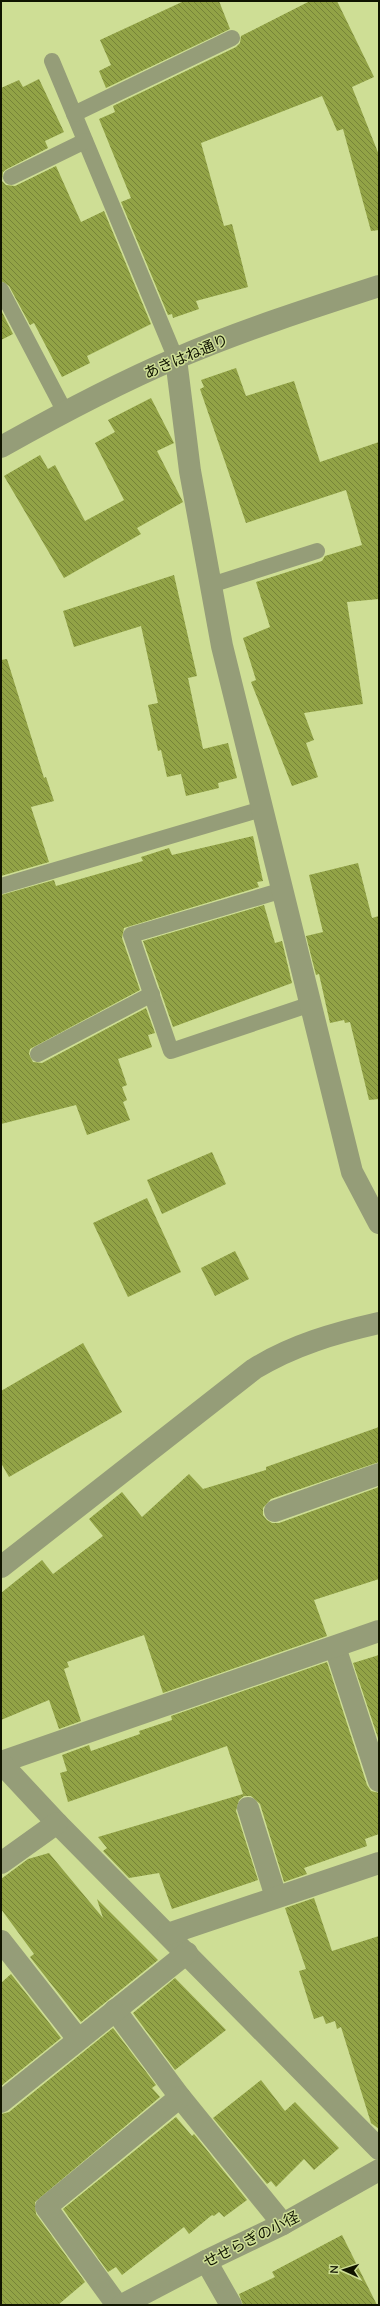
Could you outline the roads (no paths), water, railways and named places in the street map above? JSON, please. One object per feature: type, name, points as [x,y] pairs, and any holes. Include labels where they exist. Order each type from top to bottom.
[{"type":"street","name":"あきはね通り","points":[[1,447],[65,412],[176,359],[261,325],[379,286]]},
{"type":"street","points":[[176,359],[190,471],[222,646],[352,1172],[379,1223]]},
{"type":"street","points":[[1,1567],[254,1369],[279,1354],[312,1341],[379,1323]]},
{"type":"street","points":[[275,1511],[379,1474]]},
{"type":"street","points":[[379,1631],[1,1763],[57,1822],[379,2149]]},
{"type":"street","points":[[335,1647],[379,1781]]},
{"type":"street","points":[[248,1808],[276,1898]]},
{"type":"street","points":[[1,1863],[57,1822]]},
{"type":"street","points":[[168,1934],[379,1863]]},
{"type":"street","points":[[1,1941],[78,2038]]},
{"type":"street","points":[[1,2102],[78,2038],[187,1953]]},
{"type":"street","points":[[115,2010],[180,2097],[283,2224]]},
{"type":"street","points":[[117,2305],[46,2207],[180,2097]]},
{"type":"street","name":"せせらぎの小径","points":[[122,2305],[206,2261],[283,2224],[379,2170]]},
{"type":"street","points":[[206,2261],[231,2305]]},
{"type":"lane","points":[[74,114],[232,38]]},
{"type":"lane","points":[[52,61],[176,359]]},
{"type":"lane","points":[[11,177],[85,141]]},
{"type":"lane","points":[[1,290],[65,412]]},
{"type":"lane","points":[[211,585],[317,551]]},
{"type":"lane","points":[[1,886],[262,809]]},
{"type":"lane","points":[[282,890],[131,935],[171,1050],[310,1004]]},
{"type":"lane","points":[[38,1054],[152,994]]}]
